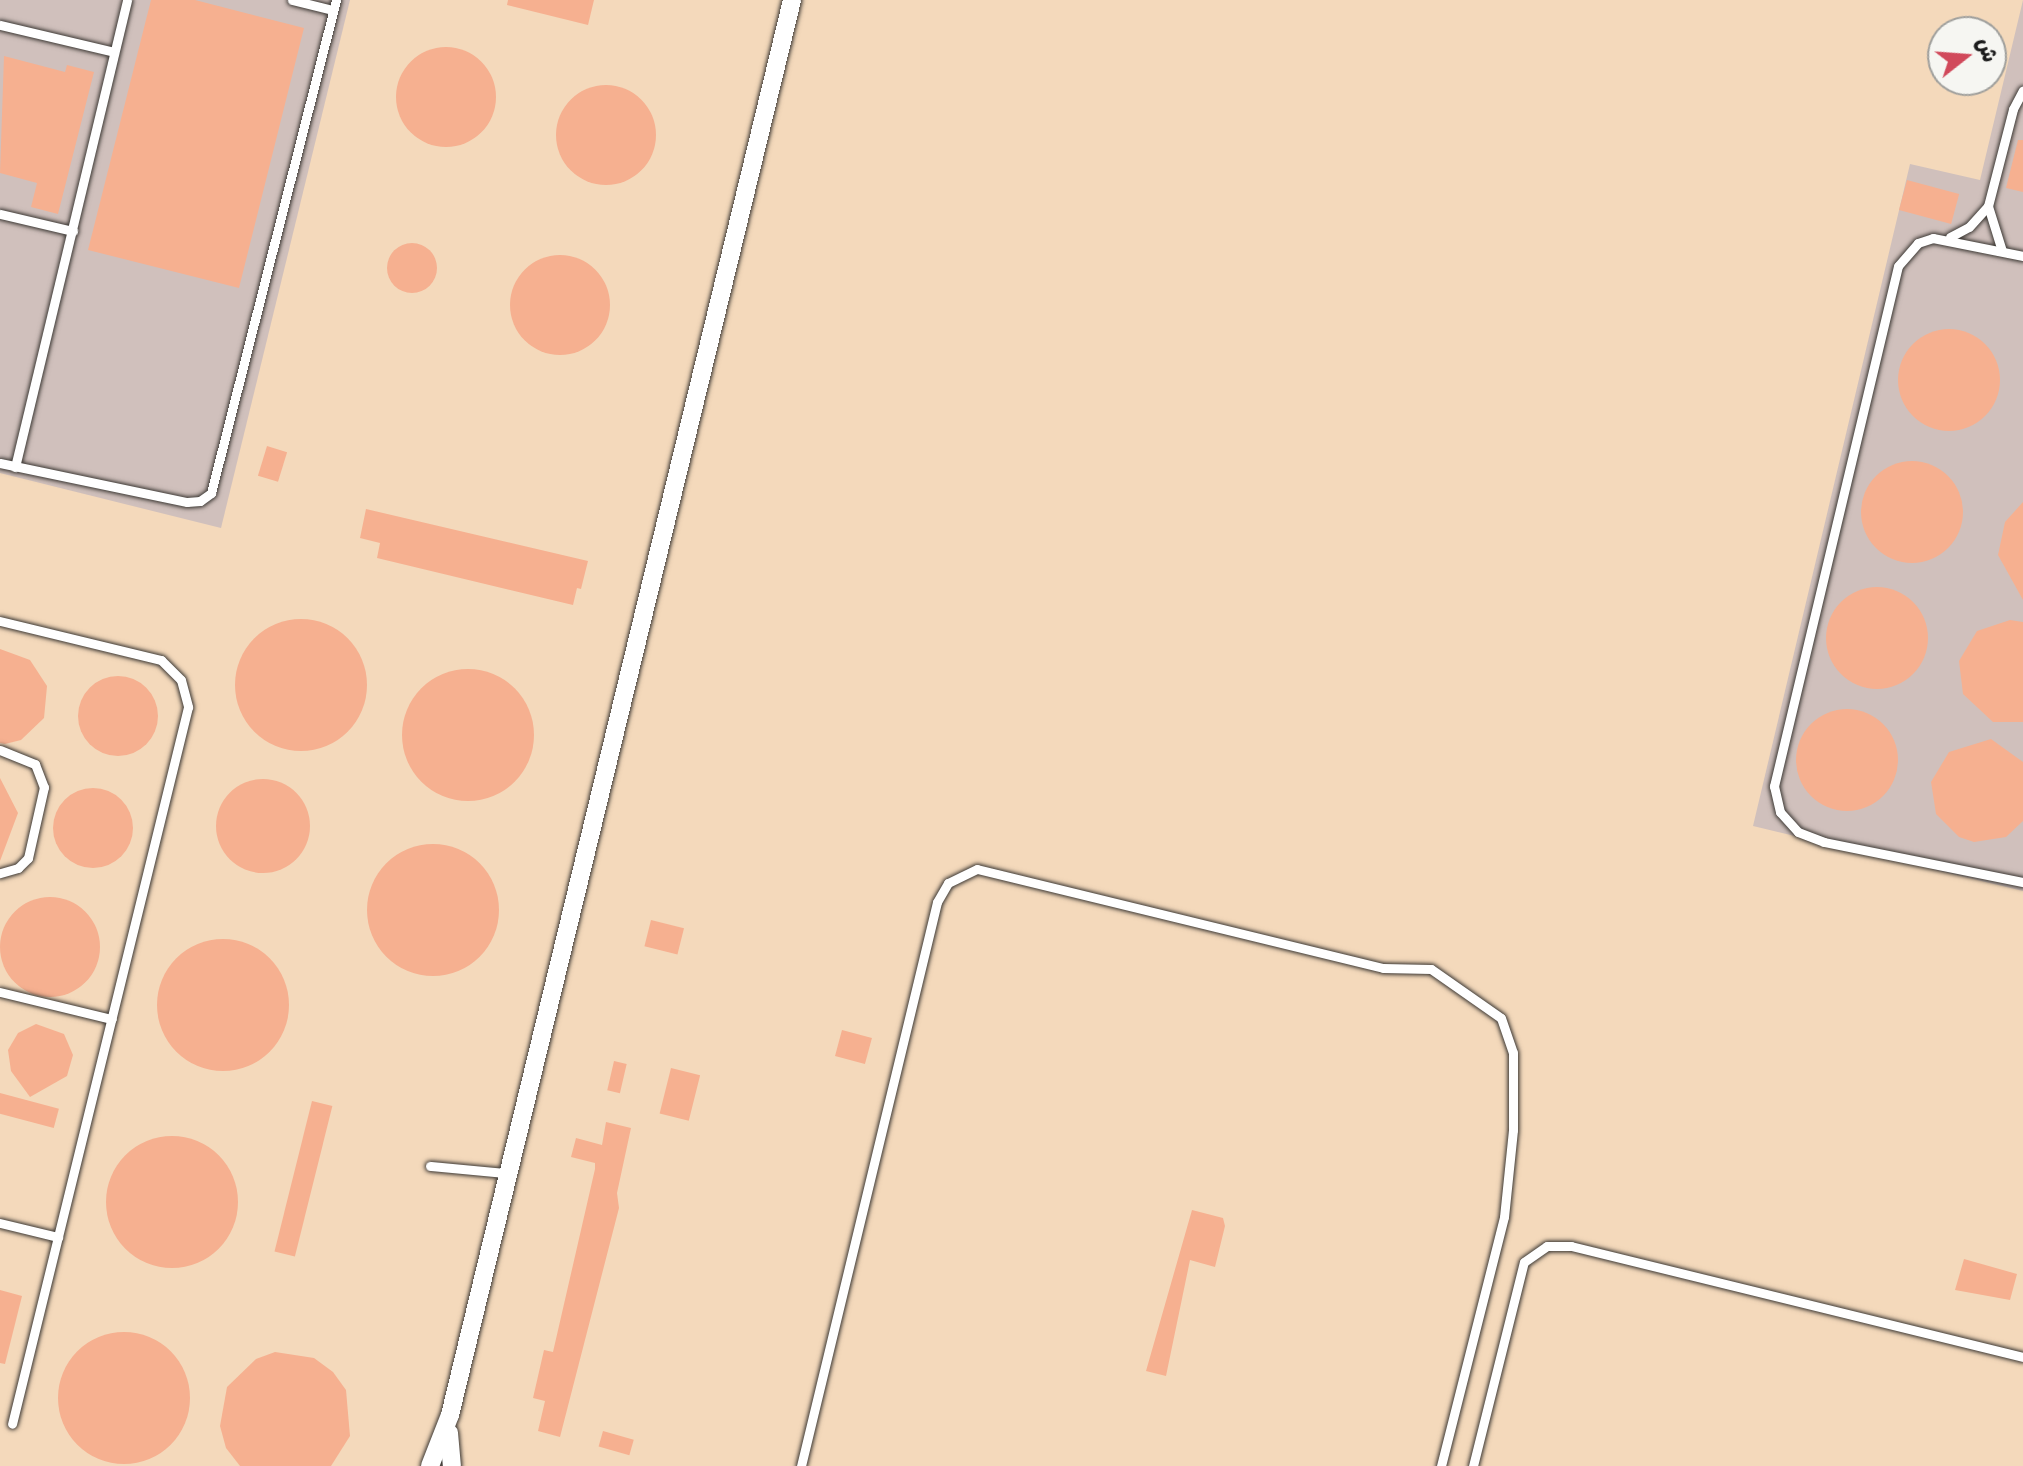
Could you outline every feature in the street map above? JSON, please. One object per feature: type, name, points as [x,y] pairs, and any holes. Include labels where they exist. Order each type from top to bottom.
[{"type":"street","points":[[430,1466],[450,1415],[506,1173],[792,0]]},
{"type":"street","points":[[450,1415],[452,1466]]},
{"type":"lane","points":[[15,467],[127,0]]},
{"type":"lane","points":[[0,463],[187,502],[211,493],[334,5],[292,0]]},
{"type":"lane","points":[[0,25],[114,52]]},
{"type":"lane","points":[[2023,90],[2013,109],[1988,206],[1969,227],[1948,238],[1918,243],[1898,266],[1774,786],[1780,812],[1798,832],[1824,842],[2023,882]]},
{"type":"lane","points":[[1988,206],[2002,251]]},
{"type":"lane","points":[[0,214],[73,231]]},
{"type":"lane","points":[[1948,238],[2023,256]]},
{"type":"lane","points":[[0,621],[152,657],[175,672],[185,689],[186,717],[12,1424]]},
{"type":"lane","points":[[0,750],[35,764],[44,787],[28,858],[18,868],[0,873]]},
{"type":"lane","points":[[801,1466],[937,902],[948,883],[977,869],[1383,968],[1431,969],[1501,1018],[1513,1069],[1504,1217],[1441,1466]]},
{"type":"lane","points":[[0,992],[112,1019]]},
{"type":"lane","points":[[430,1166],[506,1173]]},
{"type":"lane","points":[[0,1223],[58,1237]]},
{"type":"lane","points":[[1473,1466],[1524,1262],[1547,1246],[1571,1246],[2023,1357]]},
{"type":"shaded area","points":[[0,0],[350,0],[221,528],[0,473]]},
{"type":"shaded area","points":[[2023,0],[2023,891],[1753,826],[1910,164],[1980,180],[2000,96],[2007,96],[2007,67]]},
{"type":"building","points":[[151,0],[195,0],[304,28],[239,288],[88,250]]},
{"type":"building","points":[[508,0],[594,0],[588,25],[507,5]]},
{"type":"building","points":[[446,47],[474,55],[488,69],[496,97],[488,125],[474,139],[446,147],[418,139],[404,125],[396,97],[404,69],[418,55]]},
{"type":"building","points":[[4,56],[65,72],[67,65],[94,72],[58,214],[31,207],[37,183],[0,173]]},
{"type":"building","points":[[606,85],[634,93],[648,107],[656,135],[648,163],[634,177],[606,185],[578,177],[564,163],[556,135],[564,107],[578,93]]},
{"type":"building","points":[[2018,140],[2023,140],[2023,192],[2006,188]]},
{"type":"building","points":[[1907,180],[1959,194],[1951,224],[1899,210]]},
{"type":"building","points":[[412,243],[430,250],[437,268],[430,286],[412,293],[394,286],[387,268],[394,250]]},
{"type":"building","points":[[560,255],[588,263],[602,277],[610,305],[602,333],[588,347],[560,355],[532,347],[518,333],[510,305],[518,277],[532,263]]},
{"type":"building","points":[[1949,329],[1968,333],[1985,344],[1996,361],[2000,380],[1996,399],[1985,416],[1968,427],[1949,431],[1930,427],[1913,416],[1902,399],[1898,380],[1902,361],[1913,344],[1930,333]]},
{"type":"building","points":[[267,446],[287,452],[278,482],[258,476]]},
{"type":"building","points":[[1912,461],[1931,465],[1948,476],[1959,493],[1963,512],[1959,531],[1948,548],[1931,559],[1912,563],[1893,559],[1876,548],[1865,531],[1861,512],[1865,493],[1876,476],[1893,465]]},
{"type":"building","points":[[2023,502],[2023,600],[1998,555],[2005,522]]},
{"type":"building","points":[[366,509],[588,561],[581,589],[577,588],[573,605],[377,558],[380,543],[360,538]]},
{"type":"building","points":[[1877,587],[1896,591],[1913,602],[1924,619],[1928,638],[1924,657],[1913,674],[1896,685],[1877,689],[1858,685],[1841,674],[1830,657],[1826,638],[1830,619],[1841,602],[1858,591]]},
{"type":"building","points":[[301,619],[326,624],[348,638],[362,660],[367,685],[362,710],[348,732],[326,746],[301,751],[276,746],[254,732],[240,710],[235,685],[240,660],[254,638],[276,624]]},
{"type":"building","points":[[2010,620],[2023,622],[2023,722],[1993,722],[1963,694],[1959,661],[1977,631]]},
{"type":"building","points":[[0,649],[30,660],[47,686],[44,718],[21,740],[5,744],[0,743]]},
{"type":"building","points":[[468,669],[493,674],[515,688],[529,710],[534,735],[529,760],[515,782],[493,796],[468,801],[443,796],[421,782],[407,760],[402,735],[407,710],[421,688],[443,674]]},
{"type":"building","points":[[118,676],[133,679],[146,688],[155,701],[158,716],[155,731],[146,744],[133,753],[118,756],[103,753],[90,744],[81,731],[78,716],[81,701],[90,688],[103,679]]},
{"type":"building","points":[[1847,709],[1866,713],[1883,724],[1894,741],[1898,760],[1894,779],[1883,796],[1866,807],[1847,811],[1828,807],[1811,796],[1800,779],[1796,760],[1800,741],[1811,724],[1828,713]]},
{"type":"building","points":[[1991,739],[2023,762],[2023,821],[2006,837],[1974,842],[1959,837],[1936,814],[1931,782],[1949,752]]},
{"type":"building","points":[[0,778],[18,813],[0,861]]},
{"type":"building","points":[[254,779],[272,779],[297,792],[307,808],[310,826],[307,844],[297,860],[272,873],[254,873],[229,860],[216,835],[216,817],[229,792]]},
{"type":"building","points":[[85,788],[101,788],[122,799],[133,820],[133,836],[122,857],[101,868],[85,868],[71,862],[59,850],[53,836],[53,820],[59,806],[71,794]]},
{"type":"building","points":[[433,844],[458,849],[480,863],[494,885],[499,910],[494,935],[480,957],[458,971],[433,976],[408,971],[386,957],[372,935],[367,910],[372,885],[386,863],[408,849]]},
{"type":"building","points":[[50,897],[69,900],[86,911],[97,928],[100,947],[97,966],[86,983],[69,994],[50,997],[31,994],[14,983],[3,966],[0,947],[3,928],[14,911],[31,900]]},
{"type":"building","points":[[651,920],[684,928],[677,954],[644,946]]},
{"type":"building","points":[[223,939],[248,944],[270,958],[284,980],[289,1005],[284,1030],[270,1052],[248,1066],[223,1071],[198,1066],[176,1052],[162,1030],[157,1005],[162,980],[176,958],[198,944]]},
{"type":"building","points":[[36,1024],[64,1034],[73,1055],[67,1076],[30,1097],[11,1071],[8,1050],[18,1033]]},
{"type":"building","points":[[842,1030],[872,1038],[865,1064],[835,1056]]},
{"type":"building","points":[[614,1061],[627,1064],[620,1093],[607,1090]]},
{"type":"building","points":[[671,1068],[700,1075],[689,1121],[660,1114]]},
{"type":"building","points":[[0,1093],[59,1109],[54,1128],[0,1114]]},
{"type":"building","points":[[312,1101],[332,1106],[295,1256],[275,1251]]},
{"type":"building","points":[[606,1122],[631,1128],[617,1193],[619,1208],[560,1437],[538,1431],[545,1401],[533,1398],[544,1350],[553,1352],[595,1169],[595,1163],[571,1157],[576,1138],[602,1145]]},
{"type":"building","points":[[172,1136],[197,1141],[219,1155],[233,1177],[238,1202],[233,1227],[219,1249],[197,1263],[172,1268],[147,1263],[125,1249],[111,1227],[106,1202],[111,1177],[125,1155],[147,1141]]},
{"type":"building","points":[[1192,1210],[1223,1218],[1225,1226],[1215,1267],[1190,1260],[1166,1376],[1146,1371]]},
{"type":"building","points":[[1964,1259],[2017,1274],[2010,1300],[1955,1290]]},
{"type":"building","points":[[0,1290],[22,1296],[5,1364],[0,1363]]},
{"type":"building","points":[[124,1332],[149,1337],[171,1351],[185,1373],[190,1398],[185,1423],[171,1445],[149,1459],[124,1464],[99,1459],[77,1445],[63,1423],[58,1398],[63,1373],[77,1351],[99,1337]]},
{"type":"building","points":[[275,1352],[314,1358],[333,1372],[346,1390],[350,1436],[331,1466],[240,1466],[226,1448],[220,1426],[227,1387],[256,1359]]},
{"type":"building","points":[[603,1431],[634,1440],[629,1455],[599,1446]]}]
